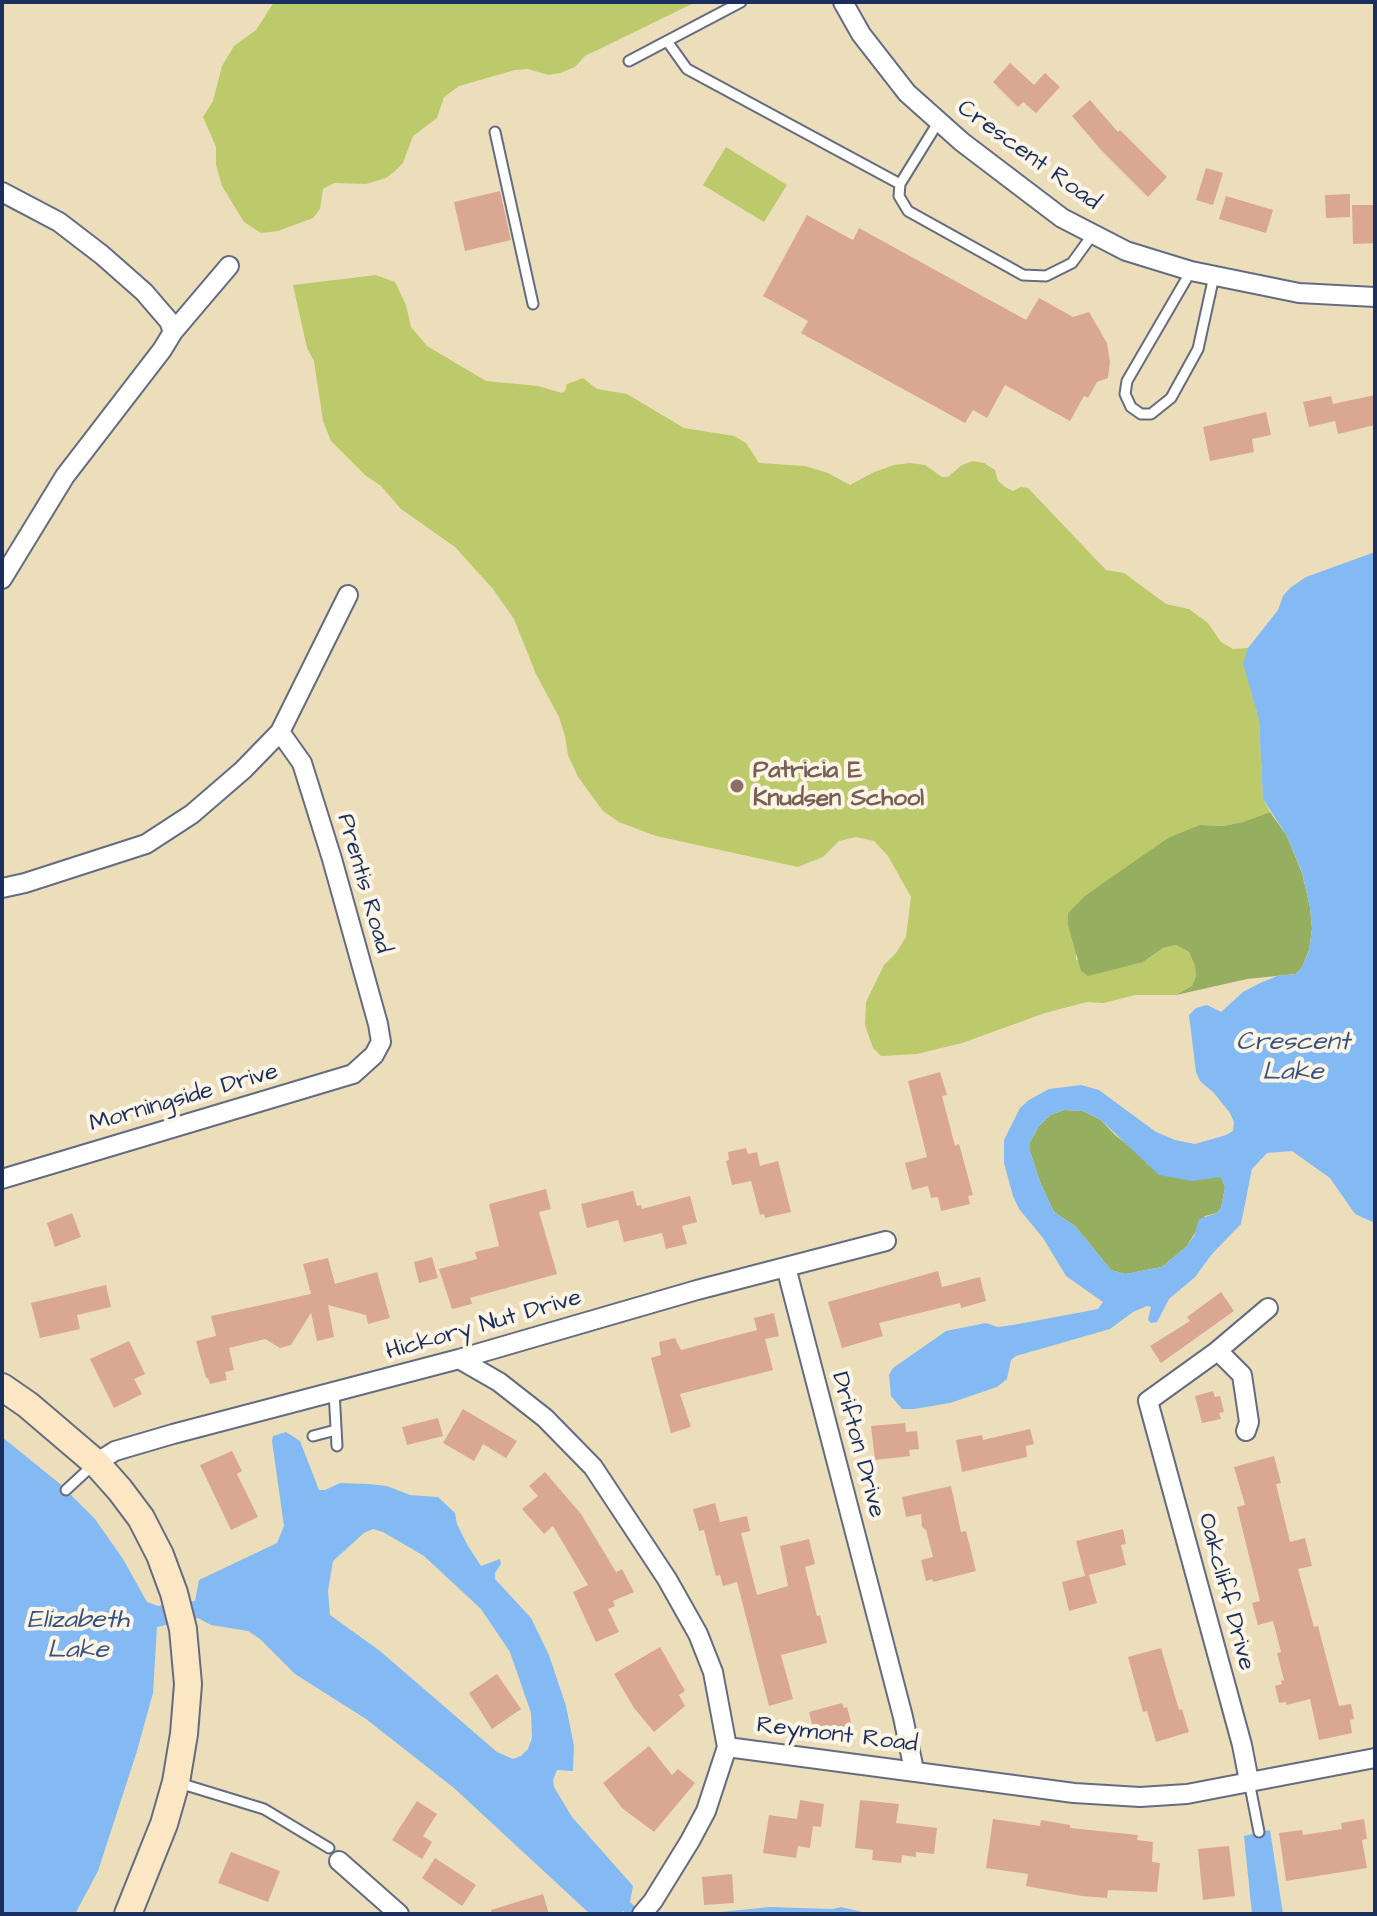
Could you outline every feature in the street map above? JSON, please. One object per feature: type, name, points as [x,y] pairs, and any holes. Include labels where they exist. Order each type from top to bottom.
[{"type":"main road","points":[[2,1387],[96,1463],[141,1518],[160,1555],[183,1629],[188,1684],[176,1782],[164,1824],[128,1914]]},
{"type":"street","name":"Crescent Road","points":[[843,2],[861,34],[907,93],[1050,209],[1093,234],[1126,251],[1191,271],[1299,293],[1375,297]]},
{"type":"street","points":[[2,192],[59,222],[102,255],[144,292],[169,321],[173,332]]},
{"type":"street","points":[[2,579],[65,476],[173,332],[229,266]]},
{"type":"street","points":[[2,888],[146,844],[192,814],[243,770],[280,732],[348,595]]},
{"type":"street","name":"Prentis Road","points":[[280,732],[302,763],[332,859],[378,1024],[381,1042],[374,1055]]},
{"type":"street","name":"Morningside Drive","points":[[2,1179],[353,1074],[374,1055]]},
{"type":"street","name":"Hickory Nut Drive","points":[[96,1463],[115,1451],[886,1241]]},
{"type":"street","name":"Drifton Drive","points":[[786,1267],[903,1717],[914,1770]]},
{"type":"street","points":[[1246,1431],[1249,1422],[1242,1375],[1216,1352],[1268,1308]]},
{"type":"street","name":"Oakcliff Drive","points":[[1216,1352],[1148,1401],[1242,1745],[1249,1781]]},
{"type":"street","name":"Reymont Road","points":[[459,1359],[499,1382],[545,1418],[593,1467],[628,1516],[698,1634],[713,1672],[727,1747],[1074,1793],[1140,1797],[1187,1794],[1375,1758]]},
{"type":"street","points":[[643,1913],[701,1821],[727,1747]]},
{"type":"street","points":[[334,1855],[399,1914]]},
{"type":"lane","points":[[629,61],[741,2]]},
{"type":"lane","points":[[667,41],[687,69],[900,184]]},
{"type":"lane","points":[[939,121],[900,184],[899,196],[908,211],[1023,275],[1046,276],[1072,263],[1093,234]]},
{"type":"lane","points":[[495,132],[533,304]]},
{"type":"lane","points":[[1191,271],[1127,381],[1125,394],[1131,407],[1141,414],[1151,414],[1161,409],[1171,398],[1198,349],[1214,276]]},
{"type":"lane","points":[[334,1391],[337,1446]]},
{"type":"lane","points":[[313,1436],[336,1430]]},
{"type":"lane","points":[[66,1490],[96,1463]]},
{"type":"lane","points":[[1249,1781],[1259,1832]]},
{"type":"lane","points":[[176,1782],[264,1809],[334,1855]]},
{"type":"green space","points":[[274,2],[696,2],[585,56],[575,67],[560,73],[548,75],[528,69],[515,70],[459,86],[444,97],[437,118],[413,136],[403,163],[386,178],[366,184],[334,183],[323,189],[320,209],[313,218],[278,231],[261,233],[244,222],[222,186],[216,165],[216,147],[203,117],[213,101],[222,66],[234,46],[256,30]]},
{"type":"green space","points":[[726,147],[787,185],[764,222],[703,185]]},
{"type":"green space","points":[[376,275],[395,282],[406,305],[411,327],[427,346],[486,381],[538,386],[562,393],[567,384],[583,378],[597,389],[627,394],[684,428],[734,436],[746,443],[759,463],[805,466],[828,473],[850,485],[894,465],[925,465],[942,477],[948,477],[962,465],[973,461],[984,463],[995,470],[998,481],[1005,487],[1013,491],[1028,488],[1106,570],[1124,573],[1166,604],[1189,609],[1208,623],[1221,642],[1233,649],[1248,648],[1246,671],[1259,720],[1263,799],[1270,812],[1223,826],[1200,825],[1112,878],[1086,895],[1072,938],[1076,960],[1143,962],[1163,948],[1176,945],[1189,952],[1195,966],[1196,976],[1192,986],[1176,995],[1135,995],[1104,1003],[1087,1002],[1045,1013],[962,1043],[917,1054],[881,1056],[873,1048],[865,1025],[866,1002],[884,965],[906,937],[911,897],[888,856],[874,841],[856,837],[839,841],[823,857],[798,867],[656,836],[619,822],[603,811],[578,777],[568,755],[559,717],[536,674],[514,619],[493,589],[455,547],[401,509],[381,486],[365,475],[331,441],[323,421],[314,361],[307,348],[293,285]]},
{"type":"green space","points":[[1270,812],[1287,836],[1302,873],[1310,907],[1312,929],[1309,950],[1296,974],[1247,979],[1176,995],[1192,986],[1196,976],[1189,952],[1176,945],[1163,948],[1143,962],[1088,976],[1081,971],[1068,925],[1068,913],[1086,895],[1168,838],[1200,825],[1223,826]]},
{"type":"green space","points":[[1064,1110],[1083,1111],[1101,1120],[1148,1165],[1221,1177],[1225,1187],[1221,1208],[1217,1213],[1205,1216],[1187,1246],[1162,1267],[1125,1274],[1111,1270],[1075,1226],[1054,1212],[1040,1182],[1030,1142],[1050,1115]]},
{"type":"water","name":"Crescent Lake","points":[[1375,552],[1375,1223],[1355,1214],[1330,1178],[1292,1151],[1267,1153],[1252,1169],[1241,1224],[1195,1277],[1169,1299],[1157,1322],[1148,1320],[1151,1307],[1147,1306],[1110,1329],[1016,1356],[1011,1360],[1007,1379],[997,1387],[950,1403],[902,1409],[891,1396],[889,1375],[893,1368],[946,1331],[986,1323],[998,1327],[1013,1325],[1098,1309],[1103,1302],[1066,1276],[1013,1196],[1004,1163],[1004,1140],[1020,1108],[1029,1100],[1049,1089],[1081,1085],[1099,1090],[1156,1132],[1175,1140],[1195,1144],[1233,1131],[1234,1122],[1230,1113],[1200,1081],[1196,1072],[1189,1015],[1196,1008],[1207,1005],[1221,1012],[1243,992],[1258,984],[1277,976],[1296,974],[1309,951],[1312,929],[1302,872],[1287,836],[1263,799],[1259,720],[1243,663],[1248,648],[1278,610],[1283,596],[1306,577]],"holes":[[[1064,1110],[1083,1111],[1101,1120],[1159,1175],[1192,1181],[1221,1177],[1225,1187],[1221,1208],[1217,1213],[1199,1219],[1187,1246],[1162,1267],[1125,1274],[1111,1270],[1075,1226],[1054,1212],[1040,1182],[1030,1142],[1050,1115]]]},
{"type":"water","name":"Elizabeth Lake","points":[[286,1432],[300,1441],[319,1490],[340,1483],[369,1484],[387,1486],[410,1495],[438,1497],[455,1513],[457,1524],[481,1566],[500,1559],[495,1579],[531,1618],[549,1655],[566,1706],[574,1746],[573,1771],[557,1770],[554,1787],[572,1817],[633,1886],[630,1902],[643,1914],[623,1911],[620,1914],[590,1914],[454,1788],[366,1719],[295,1674],[248,1631],[211,1625],[198,1618],[157,1627],[153,1693],[137,1751],[98,1871],[75,1914],[2,1914],[2,1437],[59,1483],[95,1519],[123,1559],[147,1602],[158,1606],[195,1601],[199,1580],[277,1543],[284,1526],[273,1436]],"holes":[[[373,1529],[424,1556],[481,1609],[510,1652],[531,1713],[532,1738],[521,1756],[513,1759],[497,1752],[380,1651],[330,1615],[328,1591],[333,1561],[364,1533]]]},
{"type":"water","points":[[1270,1830],[1283,1914],[1252,1914],[1244,1836]]},
{"type":"water","points":[[770,1907],[841,1907],[871,1914],[701,1914]]},
{"type":"building","points":[[1010,63],[1034,85],[1045,73],[1060,87],[1036,113],[1023,102],[1018,107],[993,82]]},
{"type":"building","points":[[1090,100],[1118,132],[1120,130],[1167,177],[1148,197],[1072,116]]},
{"type":"building","points":[[1206,168],[1223,173],[1213,205],[1196,200]]},
{"type":"building","points":[[500,191],[511,240],[465,251],[454,202]]},
{"type":"building","points":[[1350,194],[1350,217],[1326,218],[1325,195]]},
{"type":"building","points":[[1226,196],[1273,210],[1266,233],[1219,219]]},
{"type":"building","points":[[1352,205],[1375,205],[1375,243],[1353,244]]},
{"type":"building","points":[[807,215],[853,240],[859,228],[1026,320],[1039,298],[1073,317],[1089,312],[1107,343],[1110,362],[1108,378],[1097,382],[1088,398],[1084,396],[1070,421],[1005,385],[987,418],[973,410],[965,423],[801,333],[808,321],[763,296]]},
{"type":"building","points":[[1375,395],[1375,425],[1338,434],[1335,421],[1309,427],[1303,402],[1331,396],[1333,404]]},
{"type":"building","points":[[1266,412],[1271,435],[1252,439],[1254,452],[1210,461],[1203,427]]},
{"type":"building","points":[[940,1072],[947,1095],[942,1096],[955,1146],[959,1144],[973,1195],[968,1196],[970,1204],[941,1211],[938,1197],[931,1198],[928,1186],[912,1190],[905,1163],[927,1157],[908,1081]]},
{"type":"building","points":[[746,1148],[748,1154],[757,1152],[760,1166],[778,1161],[791,1212],[765,1218],[764,1214],[760,1215],[751,1181],[732,1185],[726,1161],[729,1160],[728,1152]]},
{"type":"building","points":[[546,1189],[551,1209],[539,1212],[557,1274],[470,1298],[472,1304],[452,1309],[439,1269],[477,1259],[475,1252],[499,1246],[489,1204]]},
{"type":"building","points":[[633,1191],[637,1206],[641,1205],[642,1209],[690,1196],[697,1222],[682,1226],[687,1244],[666,1249],[662,1233],[624,1242],[618,1220],[587,1228],[581,1204]]},
{"type":"building","points":[[72,1213],[81,1237],[55,1247],[47,1223]]},
{"type":"building","points":[[432,1257],[438,1278],[419,1283],[414,1262]]},
{"type":"building","points":[[328,1258],[335,1284],[377,1272],[390,1318],[368,1324],[366,1315],[328,1305],[334,1337],[317,1341],[311,1313],[291,1345],[280,1348],[265,1339],[229,1348],[234,1370],[225,1372],[227,1380],[210,1384],[196,1341],[216,1336],[211,1316],[311,1294],[303,1264]]},
{"type":"building","points":[[938,1271],[942,1287],[980,1277],[986,1301],[961,1308],[960,1303],[879,1323],[883,1336],[842,1348],[828,1302]]},
{"type":"building","points":[[106,1285],[111,1307],[77,1315],[80,1329],[40,1338],[31,1303]]},
{"type":"building","points":[[1221,1292],[1234,1311],[1161,1363],[1150,1346],[1190,1321],[1187,1317]]},
{"type":"building","points":[[774,1313],[779,1336],[765,1339],[773,1370],[680,1394],[691,1427],[671,1433],[651,1358],[661,1355],[659,1342],[675,1338],[681,1350],[757,1330],[754,1318]]},
{"type":"building","points":[[129,1341],[145,1374],[134,1379],[142,1394],[114,1408],[90,1359]]},
{"type":"building","points":[[1213,1391],[1215,1397],[1220,1396],[1224,1412],[1219,1413],[1221,1419],[1202,1423],[1195,1396]]},
{"type":"building","points":[[463,1409],[517,1441],[506,1458],[483,1444],[474,1461],[443,1443]]},
{"type":"building","points":[[438,1418],[443,1436],[407,1445],[402,1427]]},
{"type":"building","points":[[905,1423],[906,1432],[917,1431],[919,1449],[909,1450],[910,1456],[875,1460],[871,1426]]},
{"type":"building","points":[[1030,1429],[1034,1444],[1026,1446],[1027,1457],[962,1472],[956,1440],[982,1435],[983,1440]]},
{"type":"building","points":[[232,1451],[242,1471],[237,1474],[258,1517],[231,1530],[200,1465]]},
{"type":"building","points":[[1274,1456],[1281,1483],[1276,1484],[1290,1542],[1305,1538],[1312,1566],[1298,1569],[1314,1627],[1318,1626],[1339,1706],[1351,1704],[1354,1719],[1350,1720],[1352,1733],[1319,1740],[1310,1699],[1286,1705],[1286,1702],[1279,1703],[1275,1686],[1284,1680],[1277,1653],[1281,1652],[1273,1621],[1258,1625],[1252,1603],[1260,1601],[1237,1507],[1245,1505],[1234,1467]]},
{"type":"building","points":[[545,1472],[581,1514],[616,1572],[622,1569],[634,1592],[613,1601],[615,1606],[608,1609],[619,1632],[596,1642],[573,1592],[588,1585],[553,1526],[544,1534],[522,1509],[538,1496],[529,1486]]},
{"type":"building","points":[[951,1486],[961,1532],[966,1531],[976,1571],[926,1581],[921,1560],[933,1557],[926,1530],[922,1527],[921,1514],[906,1517],[902,1497]]},
{"type":"building","points":[[715,1503],[720,1522],[747,1516],[750,1531],[741,1533],[757,1595],[788,1586],[780,1546],[809,1539],[815,1564],[805,1567],[827,1643],[781,1655],[793,1699],[769,1706],[737,1582],[723,1586],[720,1575],[716,1576],[704,1530],[699,1531],[693,1509]]},
{"type":"building","points":[[1123,1529],[1126,1544],[1121,1545],[1126,1565],[1089,1575],[1097,1603],[1069,1611],[1062,1582],[1085,1576],[1076,1541]]},
{"type":"building","points":[[660,1647],[685,1691],[679,1695],[685,1706],[654,1732],[634,1708],[614,1674]]},
{"type":"building","points":[[1161,1648],[1179,1710],[1182,1709],[1189,1732],[1156,1742],[1147,1711],[1143,1712],[1128,1657]]},
{"type":"building","points":[[497,1674],[521,1709],[492,1729],[469,1693]]},
{"type":"building","points":[[842,1703],[844,1708],[847,1707],[852,1726],[824,1733],[822,1726],[813,1728],[809,1712]]},
{"type":"building","points":[[649,1746],[672,1775],[678,1769],[695,1783],[654,1832],[622,1808],[603,1783]]},
{"type":"building","points":[[800,1800],[824,1804],[821,1827],[813,1826],[810,1848],[798,1846],[796,1858],[763,1853],[769,1815],[797,1819]]},
{"type":"building","points":[[860,1800],[899,1804],[896,1823],[937,1828],[934,1854],[916,1852],[916,1857],[902,1855],[901,1863],[872,1860],[873,1850],[855,1848]]},
{"type":"building","points":[[417,1801],[437,1814],[423,1836],[432,1842],[422,1859],[392,1840]]},
{"type":"building","points":[[993,1819],[1040,1826],[1041,1820],[1070,1825],[1070,1828],[1138,1835],[1137,1840],[1153,1842],[1152,1862],[1160,1863],[1157,1892],[1108,1890],[1107,1898],[1026,1886],[1028,1874],[986,1868]]},
{"type":"building","points":[[1364,1819],[1367,1839],[1362,1840],[1367,1868],[1286,1881],[1279,1833],[1302,1830],[1303,1835],[1342,1829],[1341,1823]]},
{"type":"building","points":[[1229,1846],[1235,1896],[1203,1900],[1198,1849]]},
{"type":"building","points":[[231,1852],[280,1871],[268,1902],[218,1883]]},
{"type":"building","points":[[435,1858],[476,1885],[462,1906],[422,1878]]},
{"type":"building","points":[[732,1874],[734,1903],[704,1905],[702,1877]]},
{"type":"building","points":[[543,1894],[549,1914],[492,1914],[491,1910]]},
{"type":"place","name":"Patricia E Knudsen School","points":[[737,786]]}]
